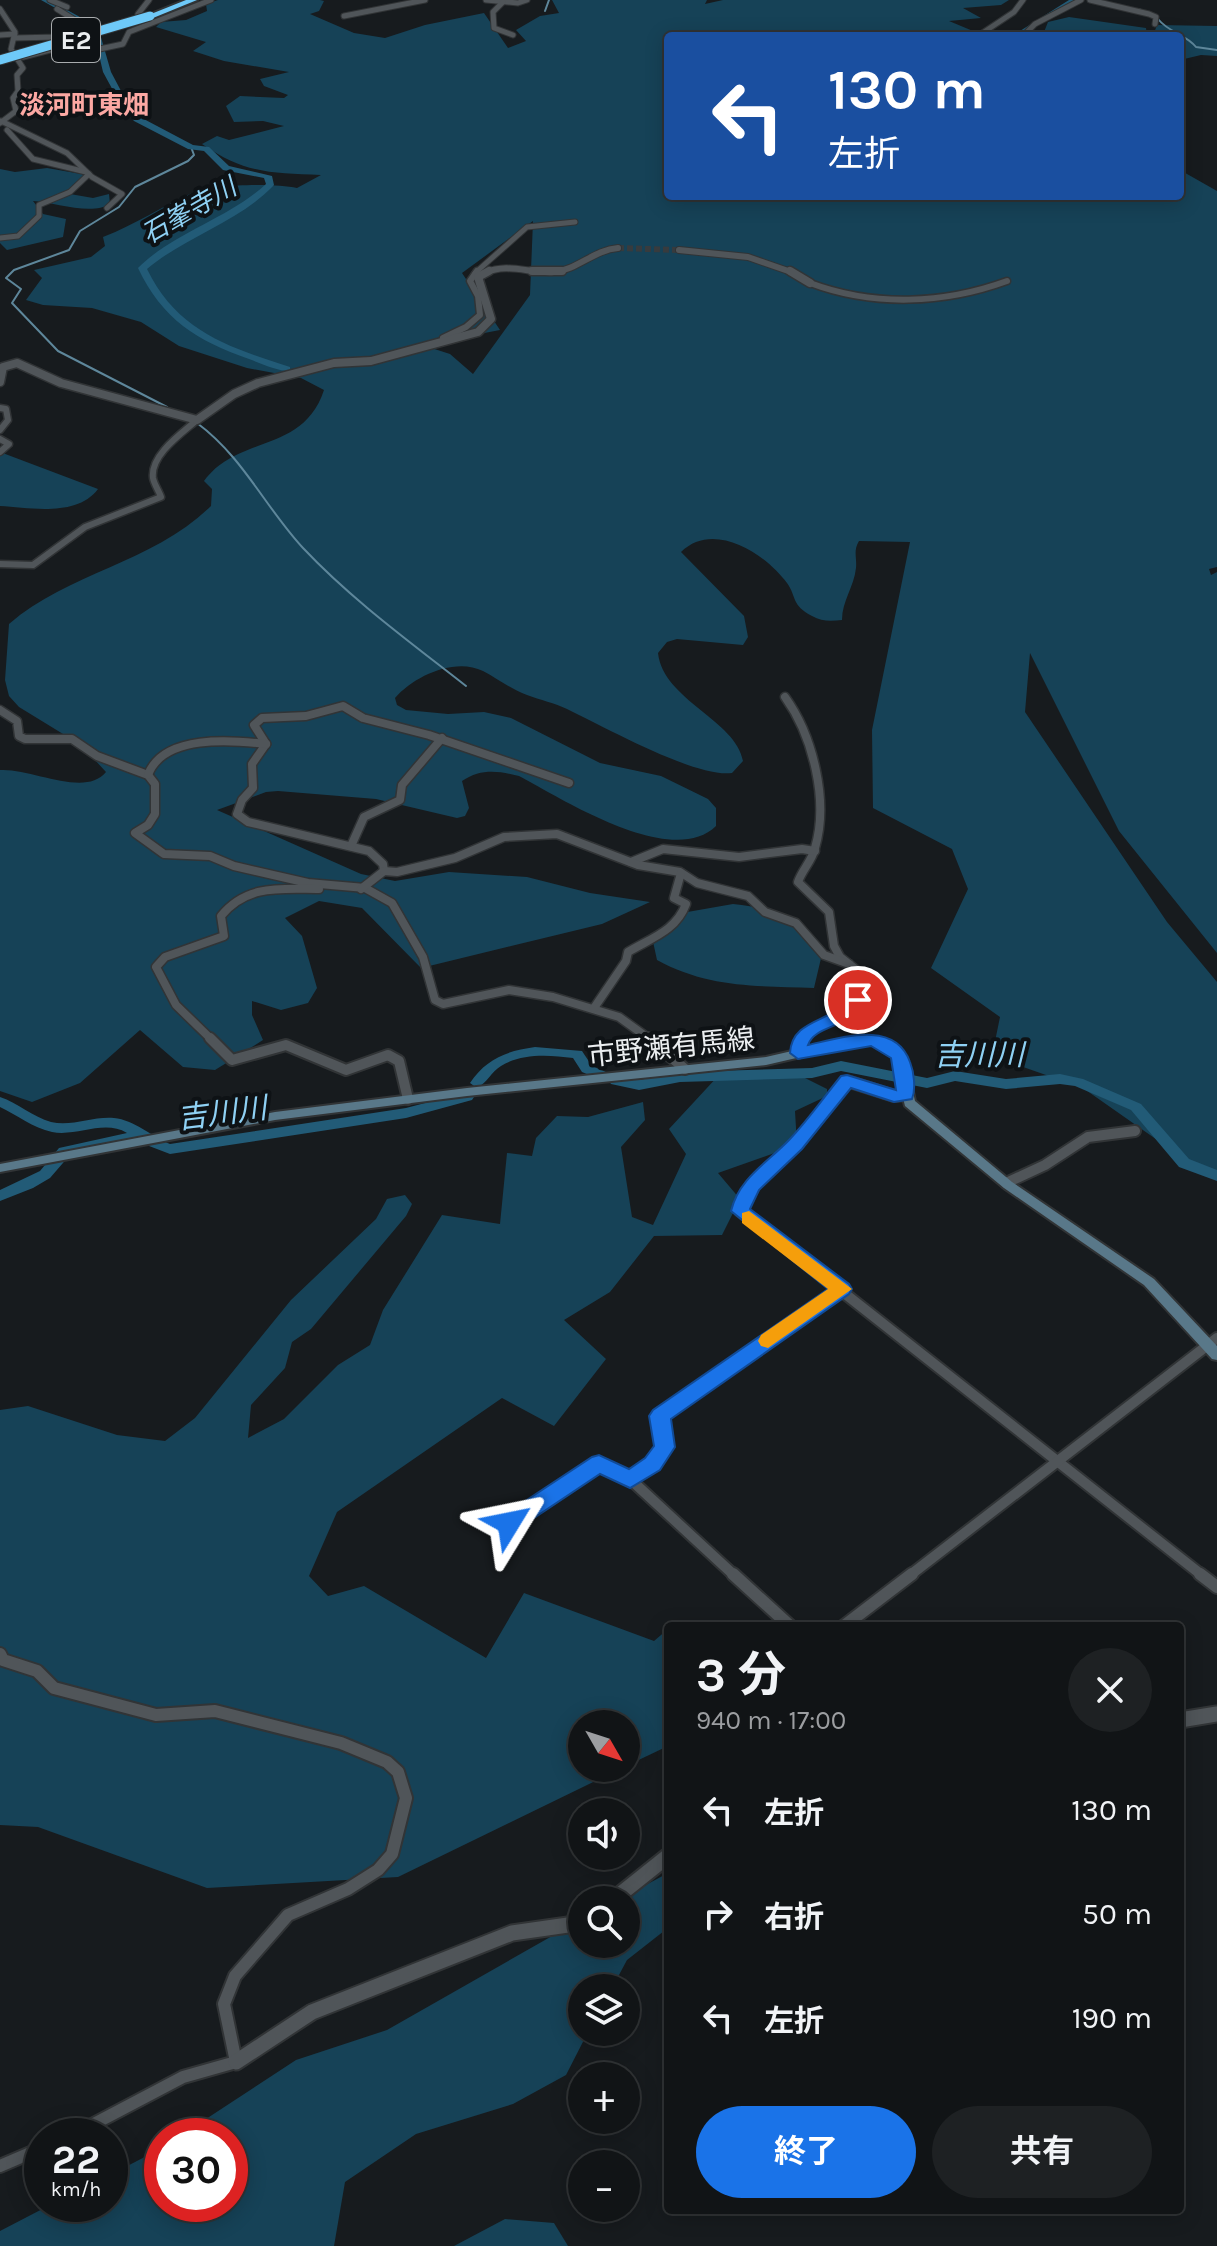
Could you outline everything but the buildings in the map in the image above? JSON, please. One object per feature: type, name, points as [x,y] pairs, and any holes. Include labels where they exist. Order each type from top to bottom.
[{"type":"highway","name":"E2","points":[[148,18],[184,0]]},
{"type":"highway","name":"E2","points":[[0,60],[148,18],[193,0]]},
{"type":"main road","name":"市野瀬有馬線","points":[[0,1168],[275,1116],[766,1061],[873,1040],[890,1047],[899,1056],[904,1067],[905,1093]]},
{"type":"main road","points":[[905,1093],[909,1103],[1006,1183],[1140,1275],[1212,1341],[1217,1355]]},
{"type":"street","points":[[50,0],[73,10],[65,12]]},
{"type":"street","points":[[146,0],[138,16],[147,20],[211,0]]},
{"type":"street","points":[[344,16],[391,4],[425,0]]},
{"type":"street","points":[[486,0],[527,0]]},
{"type":"street","points":[[984,32],[1014,12],[1023,0]]},
{"type":"street","points":[[1028,32],[1042,20],[1067,11],[1081,0]]},
{"type":"street","points":[[1094,0],[1113,9],[1150,14],[1156,17],[1155,24]]},
{"type":"street","points":[[503,2],[493,12],[496,16],[494,28],[513,35]]},
{"type":"street","points":[[0,9],[14,36],[11,49],[23,68],[17,75],[18,91],[13,98],[16,111],[0,123]]},
{"type":"street","points":[[57,9],[90,29],[100,50],[123,44],[129,32],[148,18]]},
{"type":"street","points":[[0,35],[57,37],[90,29]]},
{"type":"street","points":[[0,60],[93,39]]},
{"type":"street","points":[[0,123],[16,136],[22,150],[31,157],[54,167],[88,173]]},
{"type":"street","points":[[0,123],[72,156],[88,173],[122,194],[107,208]]},
{"type":"street","points":[[0,238],[18,236],[39,216],[39,205],[70,192],[88,173]]},
{"type":"street","points":[[428,345],[466,327],[480,315],[478,296],[470,281],[481,264],[527,227],[575,222]]},
{"type":"street","points":[[0,564],[33,565],[85,527],[161,497],[154,484],[155,468],[169,445],[234,394],[258,383],[334,363],[371,361],[468,337],[488,324],[491,312],[478,281],[481,274],[505,266],[559,272],[590,252],[618,248]]},
{"type":"street","points":[[679,250],[727,253],[787,268],[810,283],[841,293],[934,300],[969,295],[1007,281]]},
{"type":"street","points":[[0,382],[3,367],[17,363],[61,383],[197,420]]},
{"type":"street","points":[[0,408],[6,409],[8,415],[0,430]]},
{"type":"street","points":[[0,439],[9,444],[0,452]]},
{"type":"street","points":[[785,697],[818,781],[820,827],[815,851],[798,882],[829,912],[834,946],[859,972],[866,987],[852,1012],[807,1032],[799,1040],[798,1053]]},
{"type":"street","points":[[266,744],[254,725],[262,718],[306,716],[343,706],[363,718],[442,738],[569,783]]},
{"type":"street","points":[[0,710],[17,721],[19,736],[25,739],[72,739],[97,756],[148,775],[155,784],[155,814],[148,825],[135,833],[164,854],[210,856],[234,866],[308,883],[365,888],[392,903],[423,957],[435,1000],[443,1004],[454,1003],[509,990],[594,1008],[619,1017],[638,1029],[685,1069]]},
{"type":"street","points":[[351,846],[364,814],[374,807],[400,800],[402,785],[442,738]]},
{"type":"street","points":[[148,775],[154,763],[186,743],[225,739],[266,744]]},
{"type":"street","points":[[266,744],[252,764],[253,788],[236,809],[241,820],[330,844],[351,846],[377,856],[384,871]]},
{"type":"street","points":[[408,1099],[399,1061],[388,1055],[346,1070],[286,1045],[232,1060],[176,1005],[156,967],[165,957],[224,936],[220,923],[228,905],[265,887],[348,892],[365,888],[384,871],[397,872],[455,858],[504,837],[557,834],[631,862],[681,873],[697,883],[748,896],[765,912],[796,923],[824,955],[849,964]]},
{"type":"street","points":[[631,862],[663,849],[739,857],[802,849],[815,851]]},
{"type":"street","points":[[594,1008],[626,961],[628,952],[668,930],[685,911],[686,904],[674,898],[674,888],[681,873]]},
{"type":"street","points":[[905,1093],[894,1096],[847,1081],[796,1144],[744,1196],[740,1211],[1059,1459],[1217,1587]]},
{"type":"street","points":[[1006,1183],[1045,1165],[1088,1137],[1135,1131]]},
{"type":"street","points":[[630,1479],[662,1454],[660,1416],[842,1289]]},
{"type":"street","points":[[849,1622],[1212,1341]]},
{"type":"street","points":[[509,1523],[599,1463],[630,1479],[786,1622]]},
{"type":"street","points":[[0,1654],[3,1660],[37,1671],[54,1688],[156,1715],[215,1711],[341,1743],[387,1762],[398,1772],[406,1798],[392,1854],[378,1870],[348,1889],[288,1915],[235,1976],[224,2004],[236,2062]]},
{"type":"street","points":[[1184,1719],[1217,1714]]},
{"type":"street","points":[[630,1886],[664,1859]]},
{"type":"street","points":[[105,2118],[183,2077],[236,2062],[312,2012],[512,1933],[568,1925]]},
{"type":"street","points":[[0,2166],[24,2156]]},
{"type":"shaded area","points":[[218,0],[320,0],[324,1],[319,11],[310,14],[354,33],[385,38],[425,25],[484,13],[508,48],[526,41],[516,30],[540,16],[559,13],[552,0],[707,0],[705,4],[723,0],[1009,0],[1001,5],[963,8],[981,18],[949,21],[973,31],[970,32],[664,32],[664,200],[1184,200],[1184,172],[1217,191],[1217,567],[1209,569],[1211,575],[1217,572],[1217,953],[1119,831],[1030,653],[1025,712],[1167,922],[1217,982],[1217,1174],[1180,1156],[1083,1088],[992,1056],[1000,1017],[931,968],[968,889],[952,849],[873,808],[872,730],[910,542],[859,541],[855,575],[842,620],[834,621],[805,612],[777,572],[766,561],[738,544],[708,539],[694,543],[681,552],[744,616],[748,637],[743,645],[677,639],[667,642],[658,653],[672,684],[727,733],[738,747],[743,761],[732,773],[696,768],[673,759],[562,707],[521,693],[472,667],[436,671],[413,683],[395,698],[397,705],[406,710],[448,714],[484,712],[511,718],[600,763],[661,776],[708,799],[716,808],[716,826],[697,837],[673,840],[618,826],[519,776],[497,772],[483,772],[462,781],[469,808],[465,816],[457,818],[376,799],[278,791],[266,792],[217,810],[361,874],[395,881],[449,872],[527,877],[590,893],[650,902],[602,924],[421,968],[362,908],[319,901],[285,918],[302,936],[317,988],[308,1003],[281,1010],[252,1001],[252,1015],[263,1040],[215,1070],[183,1067],[140,1030],[80,1083],[32,1102],[0,1091],[0,770],[72,782],[97,779],[106,772],[81,745],[19,707],[9,696],[5,680],[9,624],[58,592],[137,555],[188,525],[211,506],[212,489],[204,481],[218,466],[301,425],[314,410],[324,390],[301,378],[247,368],[179,346],[141,322],[92,308],[43,305],[26,300],[42,278],[34,270],[91,257],[105,246],[103,237],[192,193],[244,185],[297,188],[321,175],[259,170],[232,161],[202,144],[217,136],[229,140],[284,126],[263,121],[234,122],[226,106],[240,96],[284,98],[288,95],[264,86],[260,79],[289,72],[224,61],[193,51],[206,42],[156,27],[161,22],[186,20],[207,11],[206,4]],"holes":[[[533,221],[530,295],[473,374],[450,354],[422,345],[500,330],[462,273]]]},
{"type":"shaded area","points":[[1069,17],[1146,28],[1146,32],[1044,32],[1048,22]]},
{"type":"shaded area","points":[[1157,25],[1217,26],[1217,56],[1201,55],[1184,59],[1184,32],[1154,32]]},
{"type":"shaded area","points":[[47,168],[87,175],[70,188],[70,194],[93,198],[109,194],[110,204],[83,209],[33,201],[43,214],[66,219],[63,237],[7,250],[0,243],[0,169],[15,172]]},
{"type":"shaded area","points":[[0,452],[98,489],[89,498],[66,507],[39,509],[0,506]]},
{"type":"shaded area","points":[[733,904],[775,911],[804,929],[822,954],[814,988],[714,981],[657,960],[652,937],[676,914]]},
{"type":"shaded area","points":[[766,1070],[793,1072],[827,1089],[827,1096],[795,1111],[797,1145],[718,1173],[740,1199],[722,1235],[654,1236],[610,1292],[564,1320],[606,1359],[554,1426],[502,1398],[337,1512],[309,1576],[328,1596],[364,1586],[486,1658],[524,1593],[654,1641],[664,1632],[664,1748],[640,1759],[640,1710],[568,1710],[568,1782],[593,1782],[398,1877],[207,1888],[38,1827],[0,1825],[0,1410],[28,1406],[117,1435],[165,1441],[195,1418],[291,1300],[376,1219],[387,1199],[405,1195],[412,1204],[406,1216],[311,1329],[292,1342],[285,1368],[251,1405],[248,1438],[284,1419],[338,1365],[370,1345],[383,1310],[442,1215],[500,1224],[507,1153],[532,1156],[536,1138],[557,1116],[588,1117],[643,1102],[645,1120],[621,1147],[632,1217],[653,1225],[686,1154],[669,1129],[719,1075]]},
{"type":"shaded area","points":[[664,1875],[664,1931],[640,1950],[640,1888]]},
{"type":"shaded area","points":[[568,1927],[568,1958],[630,1958],[620,1974],[568,1974],[568,2046],[581,2046],[573,2062],[568,2062],[566,2075],[513,2104],[416,2134],[345,2182],[334,2246],[0,2246],[0,2231],[24,2219],[24,2222],[128,2222],[128,2166],[144,2157],[144,2222],[248,2222],[248,2118],[207,2118],[296,2060],[387,2030]]},
{"type":"shaded area","points":[[505,2219],[554,2223],[568,2246],[454,2246]]},
{"type":"waterway","name":"石峯寺川","points":[[44,0],[96,28],[107,72],[126,107],[137,119],[191,147],[206,149],[226,168],[268,176],[270,185],[256,198],[173,246],[142,268],[152,289],[182,322],[221,345],[287,369]]},
{"type":"waterway","points":[[545,11],[549,0]]},
{"type":"waterway","points":[[1022,32],[1073,0]]},
{"type":"waterway","points":[[1138,9],[1150,13]]},
{"type":"waterway","points":[[1158,19],[1175,32]]},
{"type":"waterway","points":[[1184,37],[1196,47],[1217,50]]},
{"type":"waterway","points":[[167,407],[58,351],[12,303],[21,289],[6,278],[14,270],[69,250],[80,231],[119,207],[135,187],[188,161],[194,155],[191,147]]},
{"type":"waterway","points":[[197,423],[228,451],[289,532],[322,567],[382,620],[466,686]]},
{"type":"waterway","name":"吉川川","points":[[477,1083],[485,1072],[507,1057],[535,1052],[577,1054],[587,1069],[601,1075]]},
{"type":"waterway","name":"吉川川","points":[[616,1081],[639,1085],[680,1077],[812,1073],[841,1066],[927,1083],[955,1076],[1006,1084],[1060,1079],[1078,1082],[1136,1107],[1184,1163],[1217,1176]]},
{"type":"waterway","name":"吉川川","points":[[0,1196],[45,1174],[64,1152],[127,1137],[140,1136],[170,1149],[406,1113],[467,1097]]},
{"type":"waterway","points":[[0,1102],[52,1127],[119,1123],[139,1135]]},
{"type":"tunnel","points":[[618,248],[679,250]]},
{"type":"slow traffic","points":[[749,1218],[842,1289],[768,1341]]},
{"type":"district","name":"淡河町東畑","points":[[84,105]]},
{"type":"route","points":[[509,1523],[599,1463],[630,1479],[653,1464],[665,1447],[660,1416],[842,1289],[740,1211],[744,1196],[752,1185],[796,1144],[847,1081],[894,1096],[906,1095],[904,1067],[899,1056],[890,1047],[873,1040],[857,1040],[798,1053],[799,1040],[807,1032],[852,1012],[858,1000]]}]
